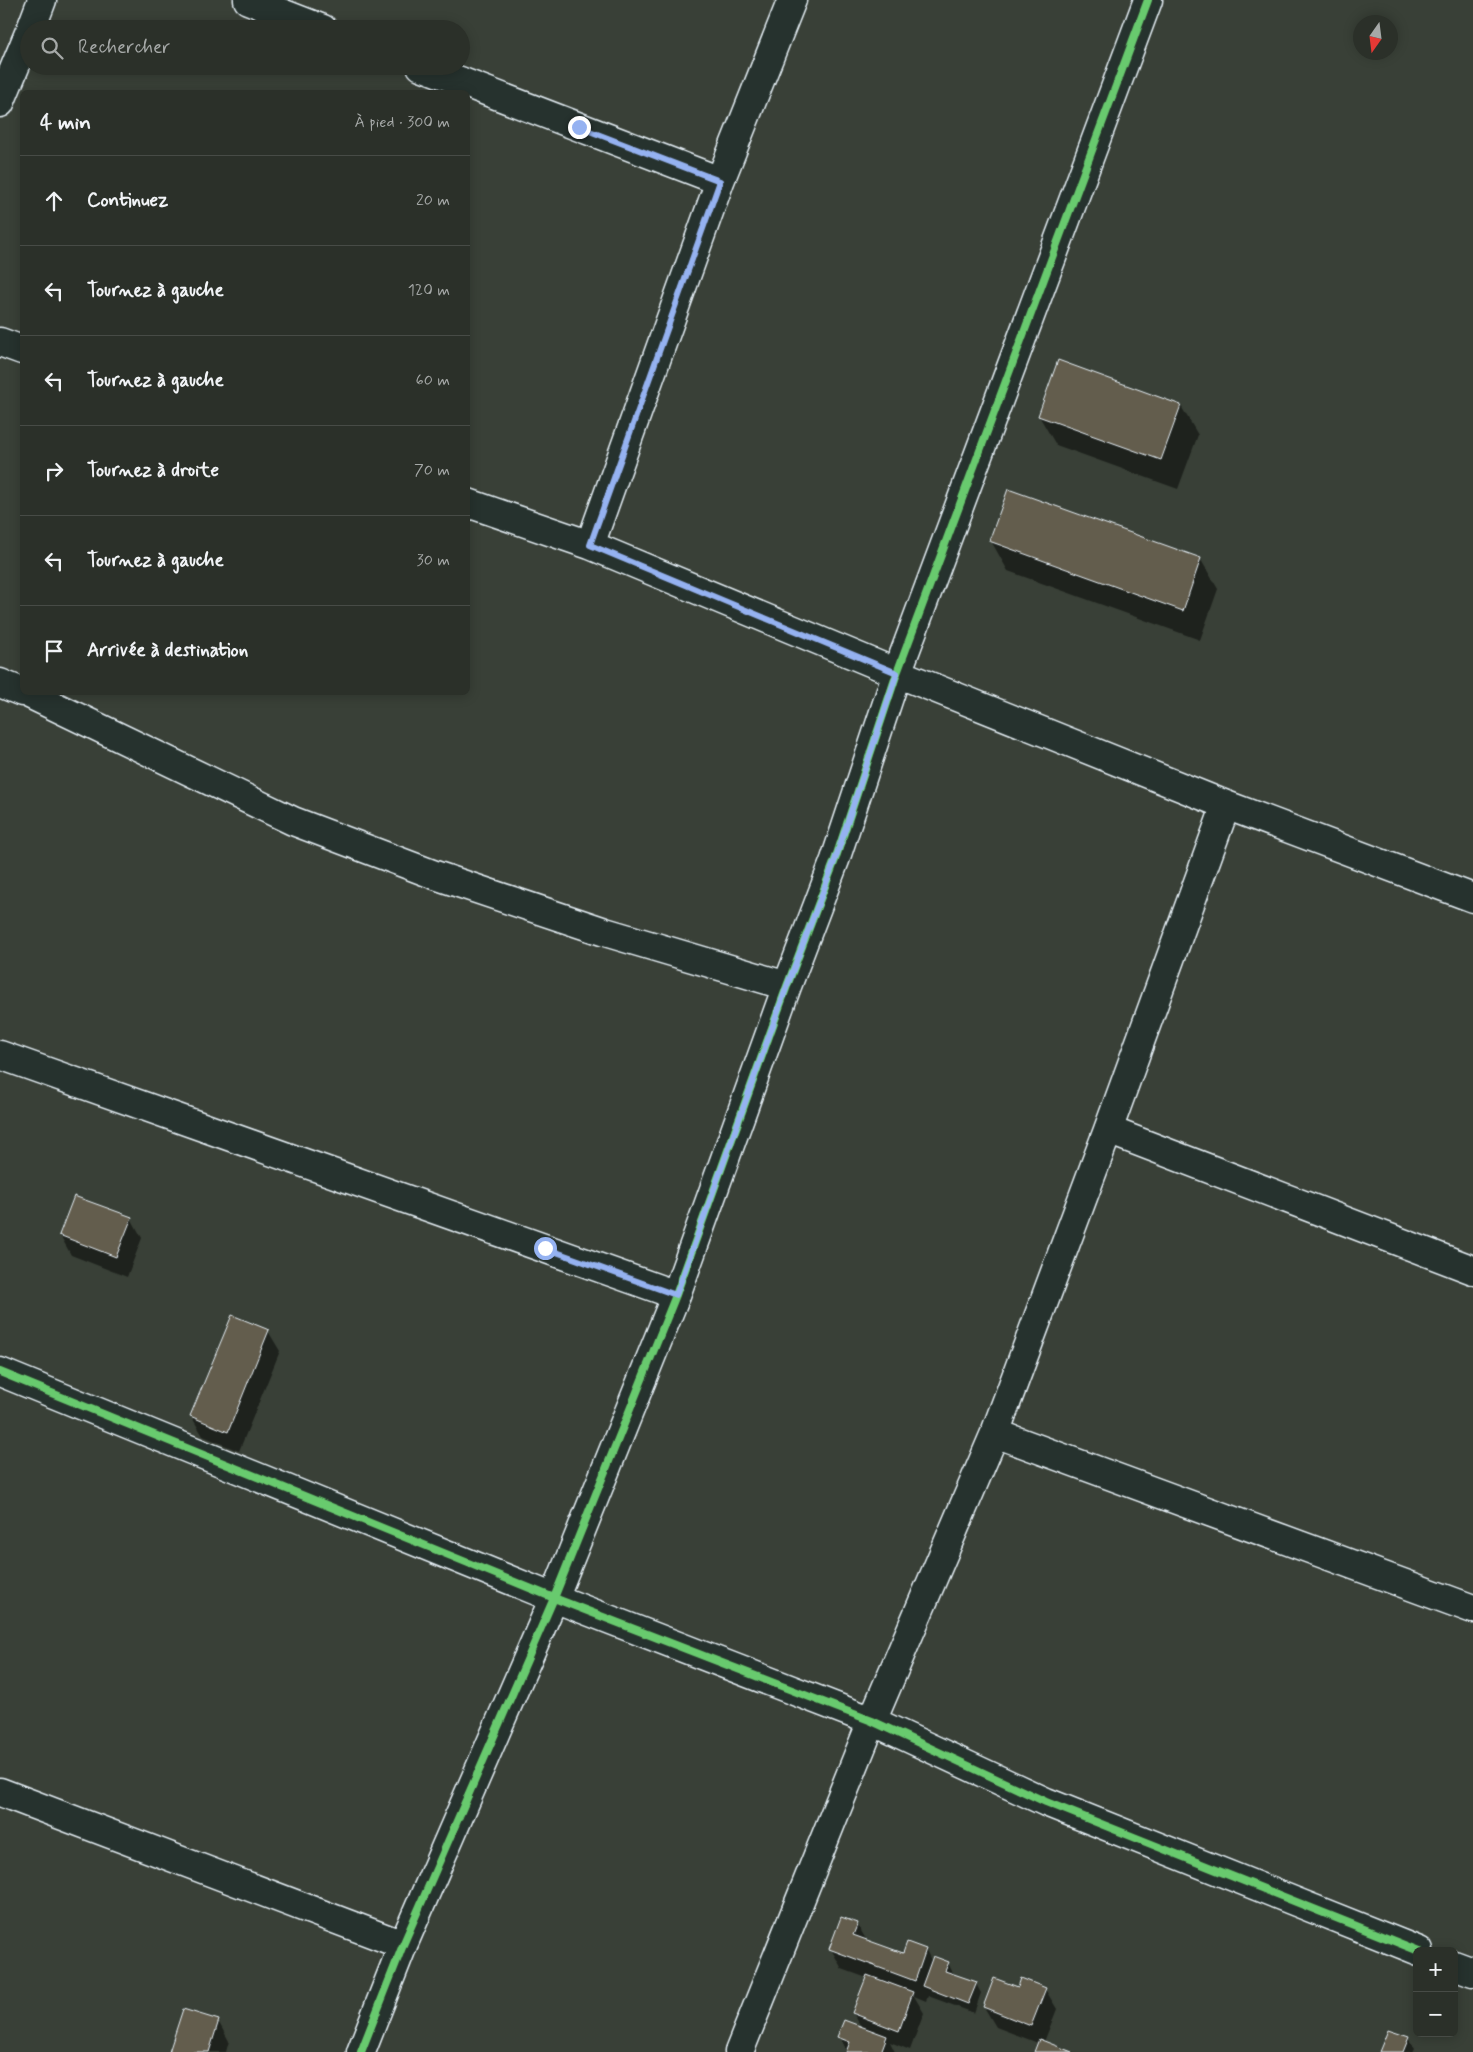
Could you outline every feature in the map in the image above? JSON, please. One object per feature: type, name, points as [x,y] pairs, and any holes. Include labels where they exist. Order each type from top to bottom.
[{"type":"street","points":[[34,20],[42,0]]},
{"type":"street","points":[[248,0],[300,20]]},
{"type":"street","points":[[590,545],[720,181],[792,0]]},
{"type":"street","points":[[361,2052],[403,1945],[554,1598],[676,1295],[787,986],[835,860],[897,673],[1148,0]]},
{"type":"street","points":[[0,103],[20,55]]},
{"type":"street","points":[[431,77],[467,90]]},
{"type":"street","points":[[470,91],[720,181]]},
{"type":"street","points":[[0,342],[20,349]]},
{"type":"street","points":[[470,504],[590,545],[897,673],[1226,805],[1473,898]]},
{"type":"street","points":[[0,684],[20,691]]},
{"type":"street","points":[[30,695],[302,824],[435,875],[605,932],[787,986]]},
{"type":"street","points":[[739,2052],[872,1721],[995,1433],[1226,805]]},
{"type":"street","points":[[0,1055],[676,1295]]},
{"type":"street","points":[[1108,1130],[1473,1270]]},
{"type":"street","points":[[0,1372],[554,1598],[872,1721],[1046,1802],[1413,1949]]},
{"type":"street","points":[[995,1433],[1473,1609]]},
{"type":"street","points":[[0,1792],[403,1945]]},
{"type":"street","points":[[1458,1966],[1473,1972]]},
{"type":"building","points":[[1058,360],[1181,405],[1161,460],[1038,416]]},
{"type":"building","points":[[1008,489],[1201,558],[1183,611],[989,541]]},
{"type":"building","points":[[74,1196],[132,1217],[116,1257],[59,1235]]},
{"type":"building","points":[[232,1315],[269,1330],[228,1432],[190,1416]]},
{"type":"building","points":[[841,1917],[858,1923],[853,1935],[903,1953],[907,1942],[926,1949],[915,1981],[829,1949]]},
{"type":"building","points":[[933,1956],[949,1962],[945,1971],[977,1982],[968,2004],[922,1986]]},
{"type":"building","points":[[867,1975],[913,1992],[899,2031],[852,2013]]},
{"type":"building","points":[[994,1978],[1018,1987],[1021,1978],[1046,1988],[1031,2026],[983,2007]]},
{"type":"building","points":[[183,2009],[219,2020],[209,2052],[169,2052]]},
{"type":"building","points":[[844,2020],[887,2036],[881,2052],[846,2052],[850,2042],[837,2037]]},
{"type":"building","points":[[1388,2030],[1409,2037],[1403,2052],[1379,2052]]},
{"type":"building","points":[[1039,2039],[1072,2052],[1034,2052]]},
{"type":"cycle path","points":[[361,2052],[403,1945],[554,1598],[676,1295],[787,986],[835,860],[897,673],[1148,0]]},
{"type":"cycle path","points":[[0,1372],[554,1598],[872,1721],[1046,1802],[1413,1949]]},
{"type":"route","points":[[545,1248],[676,1295],[787,986],[835,860],[897,673],[590,545],[720,181],[579,127]]}]
